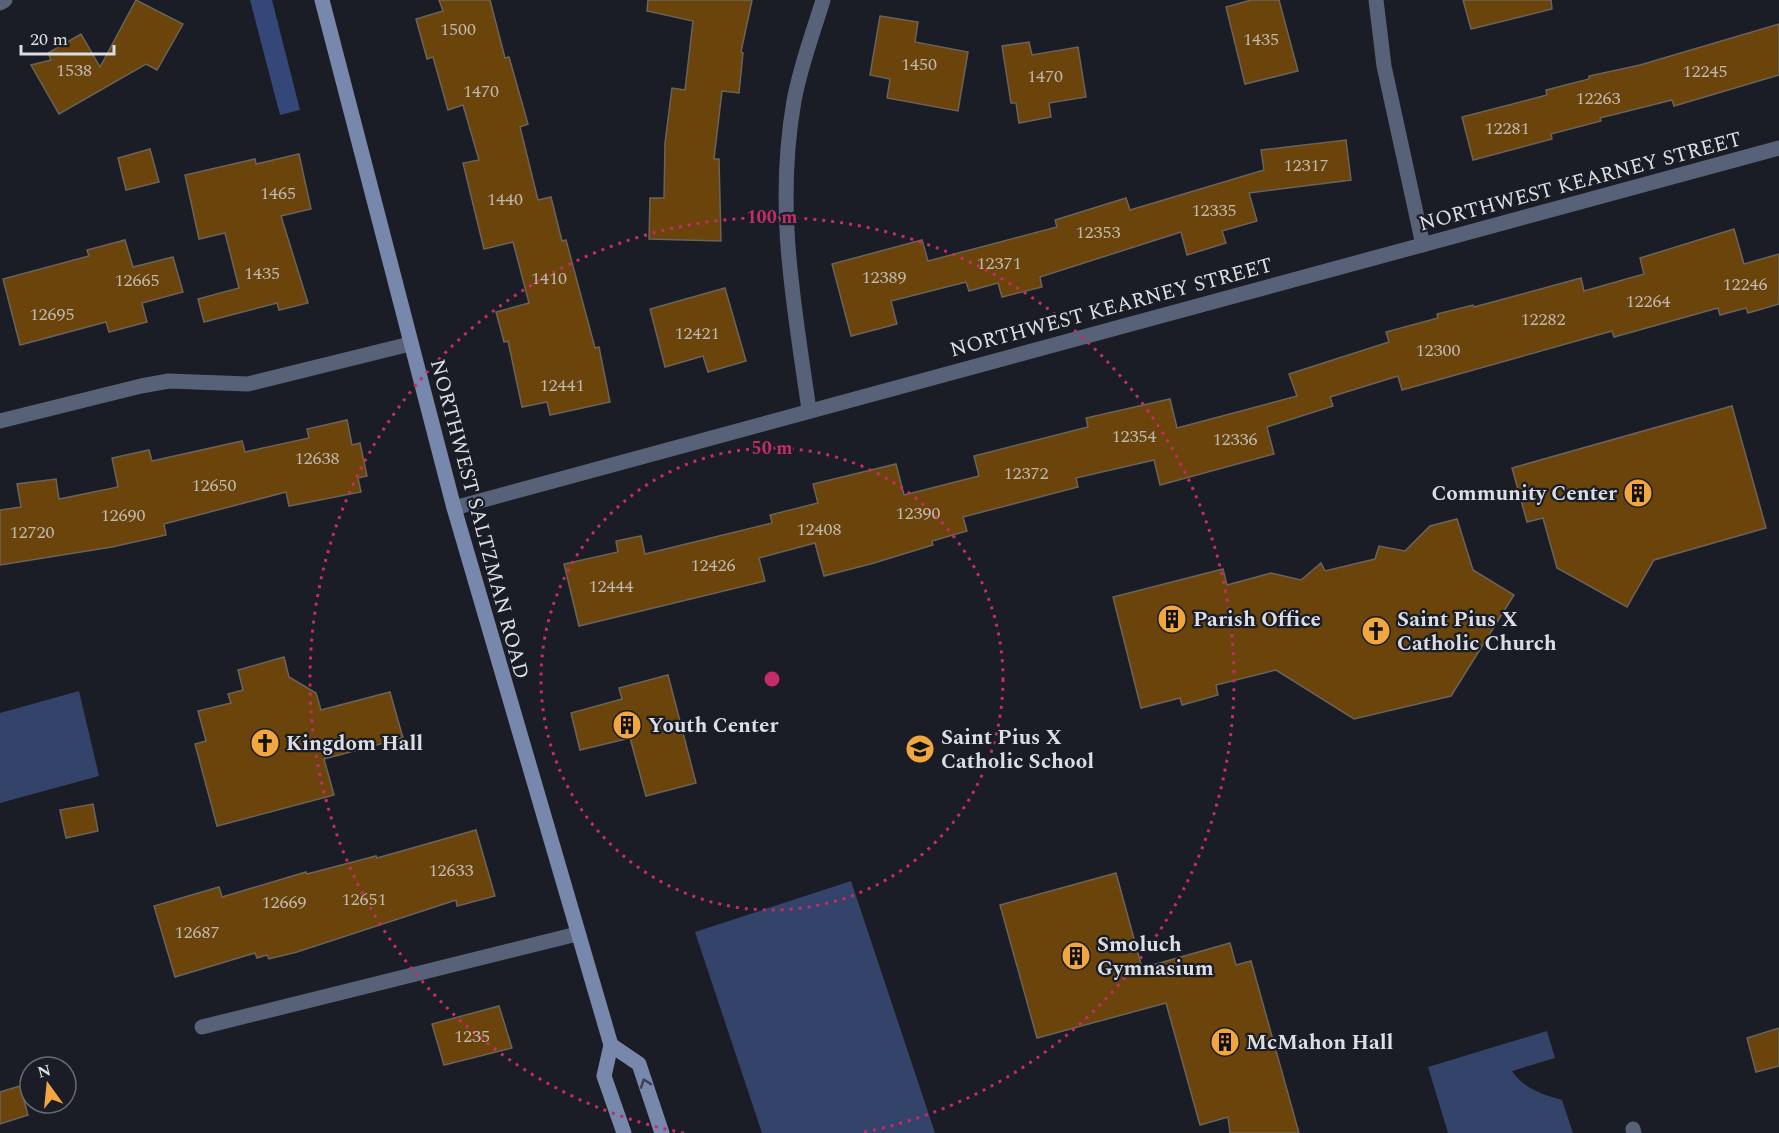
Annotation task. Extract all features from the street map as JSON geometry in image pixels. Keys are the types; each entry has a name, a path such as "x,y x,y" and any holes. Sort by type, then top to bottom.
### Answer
{"main road":[{"name":"NORTHWEST SALTZMAN ROAD","path":"322,0 454,508 611,1045 604,1076 624,1133"},
{"path":"611,1045 639,1064 662,1133"}],"street":[{"path":"0,3 4,0"},
{"path":"808,410 786,246 785,194 794,99 823,0"},
{"path":"1376,0 1384,66 1423,245"},
{"name":"NORTHWEST KEARNEY STREET","path":"454,508 1779,148"},
{"path":"0,421 159,383 249,384 410,344"},
{"path":"202,1028 578,934"}],"shaded area":[{"path":"250,0 272,0 300,110 280,115"},
{"path":"79,691 99,776 0,803 0,713"},
{"path":"851,881 935,1133 762,1133 695,932"},
{"path":"1547,1031 1555,1058 1512,1071 1528,1086 1562,1100 1573,1133 1448,1133 1428,1067"}],"building":[{"path":"136,0 183,24 157,70 146,64 59,114 31,65 51,60 48,53 81,34 100,67"},
{"path":"439,0 490,0 505,58 509,57 528,124 520,127 538,200 551,197 562,241 566,240 595,348 599,347 610,402 550,415 547,402 522,407 508,341 504,342 496,312 529,303 513,242 484,249 463,163 479,160 463,105 448,110 433,57 427,59 416,19 443,11"},
{"path":"648,0 752,0 741,52 743,53 739,93 722,91 714,159 719,159 721,241 649,239 650,198 664,198 665,143 672,88 685,90 693,21 647,11"},
{"path":"1251,0 1279,0 1298,71 1245,84 1226,7"},
{"path":"1463,0 1551,0 1552,9 1471,29"},
{"path":"880,16 918,22 915,42 968,52 958,111 887,98 890,79 870,75"},
{"path":"1779,24 1779,75 1674,106 1672,100 1600,118 1601,121 1551,134 1552,139 1473,160 1462,117 1547,95 1546,90 1589,79 1589,76 1640,65"},
{"path":"1029,42 1032,55 1078,47 1086,97 1049,103 1051,117 1019,123 1016,103 1011,103 1002,46"},
{"path":"1346,140 1351,180 1249,193 1257,221 1222,231 1226,243 1187,255 1181,232 1040,277 1042,287 1002,297 998,283 969,291 966,282 891,301 897,324 851,336 832,264 922,240 928,261 1057,227 1055,220 1126,198 1130,210 1264,170 1261,150"},
{"path":"150,149 159,182 126,190 118,158"},
{"path":"299,154 311,209 281,216 308,303 279,310 277,303 204,322 198,299 239,288 225,233 199,239 185,175 255,159 256,164"},
{"path":"1734,229 1744,264 1779,254 1779,304 1748,313 1746,308 1720,315 1718,308 1614,337 1612,331 1402,390 1398,376 1330,397 1333,406 1267,427 1274,454 1160,485 1154,460 1076,478 1078,487 963,517 967,531 932,541 933,545 874,563 824,576 815,543 759,558 765,581 579,626 564,564 618,552 616,541 641,536 645,554 772,523 770,515 818,503 813,484 896,464 904,495 979,476 974,456 1088,427 1086,418 1170,399 1177,428 1297,396 1289,374 1389,342 1386,332 1438,318 1437,314 1473,305 1474,307 1581,278 1584,291 1644,274 1640,258"},
{"path":"125,240 133,267 173,257 183,292 142,303 147,322 109,332 106,322 20,345 3,279 89,256 87,250"},
{"path":"725,288 746,361 708,372 703,356 665,367 650,309"},
{"name":"Community Center","path":"1732,406 1766,528 1654,560 1627,607 1557,568 1543,518 1527,522 1512,468"},
{"path":"347,420 352,445 360,443 367,476 358,478 361,492 289,506 286,492 164,524 166,535 112,547 0,565 0,510 21,507 17,484 56,479 59,499 118,487 112,458 149,450 152,461 242,441 245,452 309,438 307,429"},
{"name":"Saint Pius X Catholic Church","path":"1457,519 1473,570 1514,595 1451,696 1354,719 1276,670 1216,685 1218,695 1182,705 1180,698 1141,708 1113,597 1223,569 1227,585 1271,573 1301,580 1321,563 1325,571 1375,559 1379,546 1405,551 1430,526"},
{"name":"Kingdom Hall","path":"284,657 289,677 316,693 321,710 390,692 403,738 324,759 334,795 217,826 195,744 206,741 198,711 231,703 228,694 243,690 238,670"},
{"name":"Youth Center","path":"668,675 696,783 646,796 630,738 580,750 571,713 622,699 619,688"},
{"path":"93,804 98,831 66,838 60,810"},
{"path":"476,830 495,896 457,906 456,900 297,952 269,959 267,955 257,958 255,953 175,977 154,906 219,887 222,897 306,872 307,874 376,856 377,858"},
{"path":"1116,873 1142,968 1230,943 1236,965 1251,961 1299,1133 1230,1133 1228,1117 1200,1125 1166,1003 1037,1038 1000,905"},
{"path":"499,1006 512,1048 444,1065 432,1024"},
{"path":"1779,1028 1779,1066 1756,1072 1747,1038"},
{"path":"18,1087 18,1115 28,1115 0,1124 0,1092"}],"place":[{"name":"Community Center","path":"1638,493"},
{"name":"Parish Office","path":"1172,619"},
{"name":"Saint Pius X Catholic Church","path":"1376,631"},
{"name":"Youth Center","path":"627,725"},
{"name":"Kingdom Hall","path":"265,743"},
{"name":"Saint Pius X Catholic School","path":"920,749"},
{"name":"Smoluch Gymnasium","path":"1076,956"},
{"name":"McMahon Hall","path":"1225,1042"}]}
